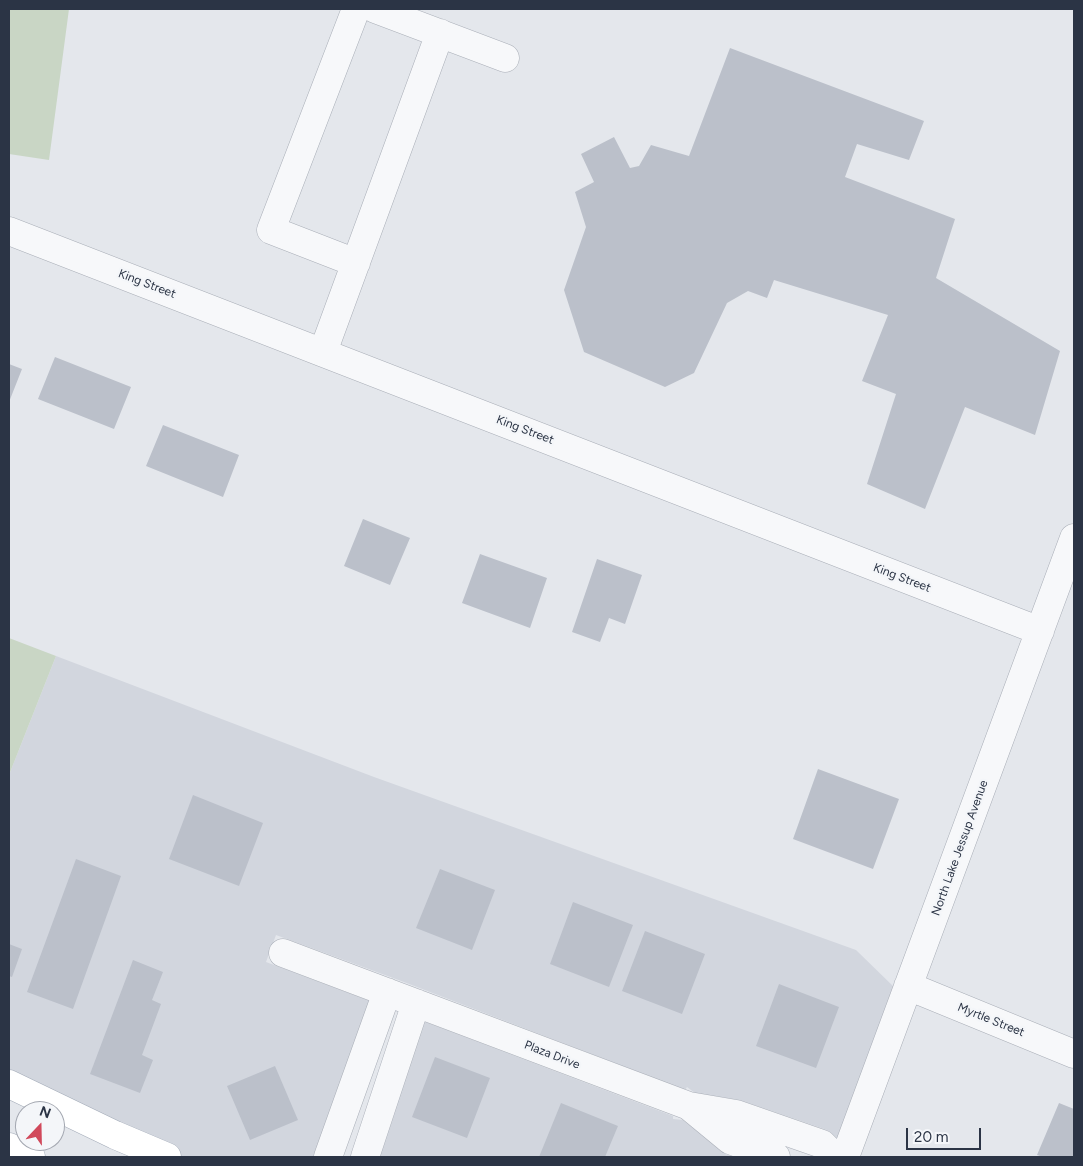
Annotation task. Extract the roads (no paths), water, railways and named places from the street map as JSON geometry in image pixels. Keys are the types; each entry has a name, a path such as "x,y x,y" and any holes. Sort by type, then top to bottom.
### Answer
{"main road":[{"path":"9,1084 115,1135 168,1157"},
{"path":"9,1147 32,1157"}],"street":[{"path":"356,9 271,230 356,263"},
{"path":"375,9 505,58"},
{"path":"323,352 440,33"},
{"name":"King Street","path":"9,231 1040,632"},
{"name":"North Lake Jessup Avenue","path":"845,1157 1074,538"},
{"name":"Plaza Drive","path":"283,953 689,1106 736,1114 822,1144 835,1157"},
{"name":"Myrtle Street","path":"908,986 1074,1054"},
{"path":"328,1157 387,992"},
{"path":"365,1157 416,1003"},
{"name":"Plaza Drive","path":"689,1106 730,1140 776,1157"}]}
